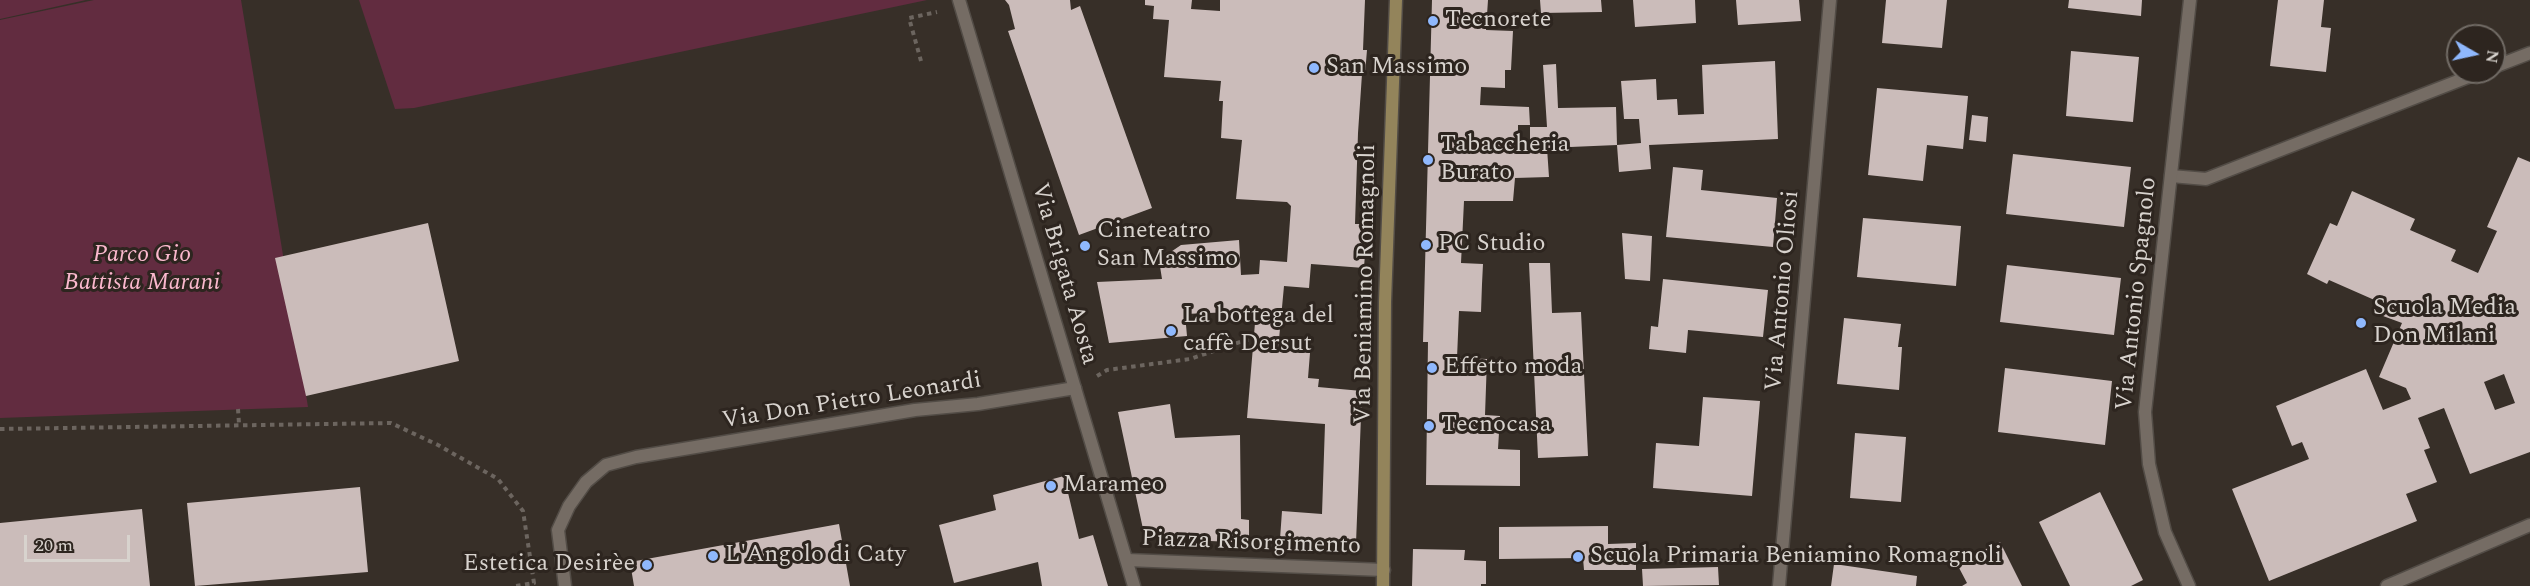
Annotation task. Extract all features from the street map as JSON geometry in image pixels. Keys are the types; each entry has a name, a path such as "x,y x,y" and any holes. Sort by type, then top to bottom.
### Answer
{"main road":[{"name":"Via Beniamino Romagnoli","path":"1384,570 1385,302 1396,0"},
{"name":"Piazza Risorgimento","path":"1383,586 1384,570"}],"street":[{"name":"Via Brigata Aosta","path":"959,0 1127,560"},
{"name":"Via Antonio Oliosi","path":"1779,586 1830,0"},
{"name":"Via Antonio Spagnolo","path":"2190,0 2145,412 2149,464 2165,532 2190,586"},
{"path":"2506,62 2530,53"},
{"path":"2171,176 2206,180 2450,84"},
{"name":"Via Don Pietro Leonardi","path":"566,586 558,530 569,506 586,482 606,465 636,457 915,410 978,404 1075,388"},
{"path":"2387,586 2530,525"},
{"name":"Piazza Risorgimento","path":"1134,586 1127,560 1384,570"}],"path":[{"path":"921,61 909,18 940,11"},
{"path":"1075,388 1107,370 1190,359 1246,340 1253,340"},
{"path":"238,410 239,424"},
{"path":"0,429 391,423 438,445 498,479 523,511 534,583 516,586"}],"green space":[{"path":"0,0 86,0 0,19"},
{"name":"Parco Gio Battista Marani","path":"94,0 241,0 308,407 0,418 0,20"},
{"path":"359,0 927,0 414,108 395,109"}],"building":[{"path":"1005,0 1070,0 1071,10 1080,6 1152,208 1079,235 1008,31 1015,29 1009,5"},
{"path":"1145,0 1192,0 1191,9 1220,11 1220,0 1365,0 1363,50 1367,50 1365,74 1362,74 1355,224 1367,224 1364,268 1311,264 1309,288 1284,286 1278,350 1310,353 1308,378 1319,379 1318,387 1362,391 1356,543 1280,539 1282,511 1322,514 1325,424 1247,418 1256,311 1185,314 1187,336 1109,343 1097,282 1162,279 1159,260 1181,245 1239,240 1241,275 1259,274 1260,260 1287,262 1291,206 1287,202 1236,199 1242,140 1221,138 1223,101 1219,101 1221,81 1164,77 1169,20 1153,19 1154,6 1145,5"},
{"path":"1432,0 1488,0 1486,30 1513,31 1511,70 1505,70 1505,88 1481,87 1480,105 1529,107 1530,125 1518,125 1518,147 1530,147 1530,127 1547,127 1543,65 1556,64 1558,108 1616,107 1617,145 1547,148 1549,177 1515,178 1513,201 1464,201 1461,263 1483,264 1481,312 1459,311 1457,358 1487,359 1485,415 1500,416 1498,449 1520,450 1520,486 1426,485 1428,342 1423,342"},
{"path":"1540,0 1601,0 1602,12 1541,13"},
{"path":"1633,0 1695,0 1696,23 1635,27"},
{"path":"1736,0 1799,0 1801,21 1738,25"},
{"path":"1886,0 1947,0 1942,48 1882,43"},
{"path":"2069,0 2142,0 2141,16 2068,8"},
{"path":"2278,0 2324,0 2321,27 2331,28 2326,72 2270,66"},
{"path":"2071,51 2139,57 2133,122 2066,116"},
{"path":"1775,61 1778,139 1649,145 1651,169 1619,172 1617,145 1641,143 1639,119 1624,119 1621,81 1656,79 1657,100 1677,99 1678,115 1704,114 1702,65"},
{"path":"1877,88 1968,96 1963,149 1927,145 1923,181 1868,175"},
{"path":"1972,115 1988,117 1986,142 1969,140"},
{"path":"2013,154 2131,167 2124,227 2006,214"},
{"path":"2518,157 2530,162 2530,452 2470,474 2444,408 2418,418 2430,448 2424,450 2437,482 2406,494 2417,521 2269,581 2232,489 2309,459 2302,442 2292,446 2276,406 2366,369 2383,410 2411,399 2406,388 2379,377 2402,323 2375,313 2379,302 2329,280 2327,284 2307,274 2330,223 2337,226 2352,191 2415,219 2410,230 2456,250 2451,261 2478,273 2497,231 2487,227","holes":["2504,374 2515,403 2495,410 2484,382"]},
{"path":"1673,167 1703,170 1701,190 1777,198 1773,247 1666,237"},
{"path":"1863,218 1961,226 1956,286 1857,277"},
{"path":"428,223 459,361 306,396 275,258"},
{"path":"1622,233 1652,236 1650,281 1625,279"},
{"path":"1529,263 1550,263 1552,313 1581,312 1588,456 1538,458"},
{"path":"2007,265 2121,278 2114,335 2000,322"},
{"path":"1663,279 1768,290 1763,337 1688,330 1686,353 1649,349 1651,326 1658,327"},
{"path":"1844,318 1901,324 1898,347 1902,347 1899,390 1837,384"},
{"path":"2005,368 2112,381 2105,445 1998,432"},
{"path":"1703,397 1760,401 1752,496 1653,488 1656,443 1699,446"},
{"path":"1170,404 1175,438 1240,435 1241,519 1249,520 1249,543 1153,538 1143,529 1118,412"},
{"path":"1855,433 1906,437 1901,502 1850,498"},
{"path":"1064,476 1079,539 1093,535 1108,586 1042,586 1038,562 954,583 939,525 996,510 993,495"},
{"path":"360,487 368,572 195,586 187,503"},
{"path":"2100,492 2143,580 2131,586 2070,586 2039,522"},
{"path":"142,509 150,586 0,586 0,523"},
{"path":"839,524 850,586 634,586 630,562"},
{"path":"1608,526 1608,544 1636,543 1636,570 1584,570 1583,558 1499,559 1499,527"},
{"path":"2000,542 2022,586 1962,586 1967,583 1957,564"},
{"path":"1413,549 1465,550 1464,560 1486,561 1486,584 1481,584 1481,586 1412,586"},
{"path":"1834,564 1917,576 1916,586 1831,586"},
{"path":"1718,567 1719,585 1643,586 1642,569"}],"place":[{"name":"Tecnorete","path":"1433,21"},
{"name":"San Massimo","path":"1314,68"},
{"name":"Tabaccheria Burato","path":"1428,160"},
{"name":"PC Studio","path":"1426,245"},
{"name":"Cineteatro San Massimo","path":"1085,246"},
{"name":"Scuola Media Don Milani","path":"2361,323"},
{"name":"La bottega del caffè Dersut","path":"1171,331"},
{"name":"Effetto moda","path":"1432,368"},
{"name":"Tecnocasa","path":"1429,426"},
{"name":"Marameo","path":"1051,486"},
{"name":"L'Angolo di Caty","path":"713,556"},
{"name":"Scuola Primaria Beniamino Romagnoli","path":"1578,557"},
{"name":"Estetica Desirèe","path":"647,565"}]}
